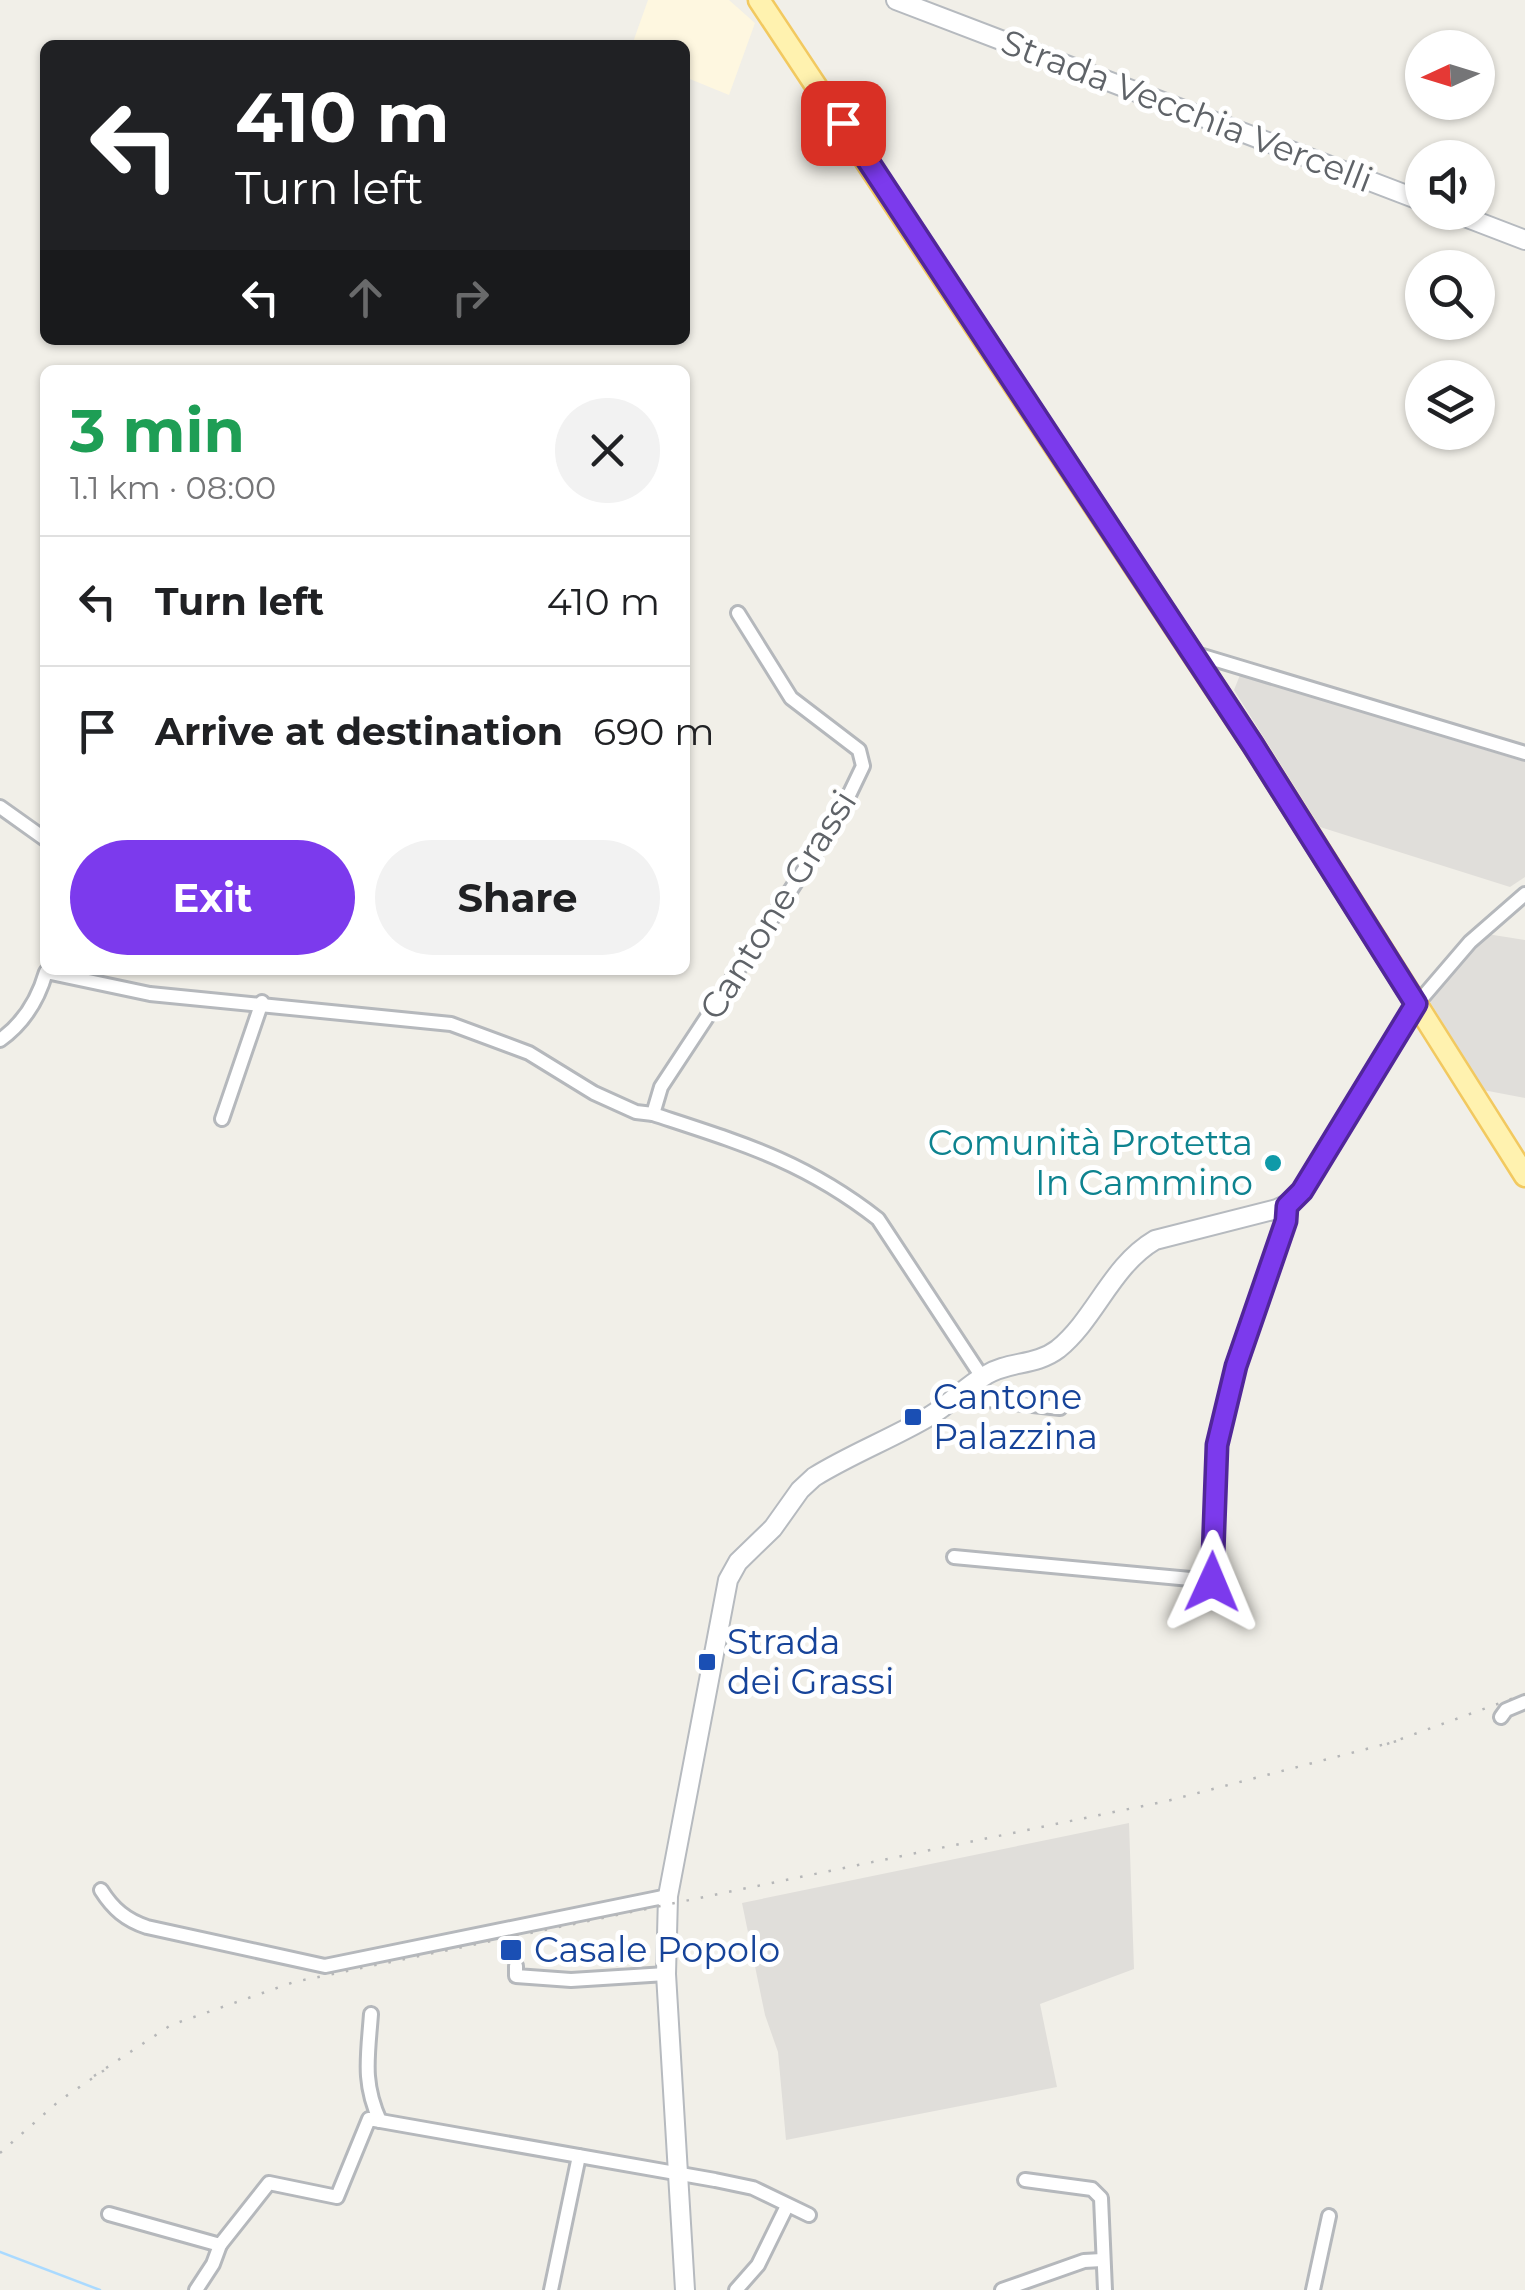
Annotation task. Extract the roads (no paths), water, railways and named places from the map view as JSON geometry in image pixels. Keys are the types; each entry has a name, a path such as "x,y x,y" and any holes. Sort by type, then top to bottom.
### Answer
{"main road":[{"path":"748,0 781,30"},
{"path":"759,0 1193,654 1525,1176"}],"street":[{"name":"Strada Vecchia Vercelli","path":"896,0 1405,195"},
{"path":"1495,228 1525,240"},
{"name":"Cantone Grassi","path":"653,1114 660,1087 838,818 863,766 859,750 791,698 738,613"},
{"path":"1193,654 1525,753"},
{"path":"0,807 40,835"},
{"path":"685,2290 666,1974 667,1900 732,1570 814,1477 929,1416 982,1377 1040,1359 1060,1347 1122,1268 1155,1240 1287,1206 1302,1191 1416,1004 1470,942 1525,894"},
{"path":"0,1040 30,1010 45,975"},
{"path":"68,975 74,980 150,994 262,1002 452,1024 529,1054 594,1093 636,1112 757,1148 798,1166 878,1220 982,1377"},
{"path":"222,1119 262,1002"},
{"path":"954,1557 1212,1582 1217,1445 1236,1366 1286,1221 1287,1206"},
{"path":"966,1391 978,1399 1060,1408"},
{"path":"1501,1717 1506,1710 1525,1702"},
{"path":"101,1890 112,1908 147,1928 325,1966 667,1900"},
{"path":"516,1966 516,1976 571,1980 666,1974"},
{"path":"372,2014 366,2070 368,2095 380,2121"},
{"path":"196,2290 220,2245 269,2182 336,2197 369,2119 752,2188 810,2215"},
{"path":"551,2290 579,2156"},
{"path":"1025,2180 1092,2190 1101,2198 1105,2290"},
{"path":"736,2290 758,2265 787,2206"},
{"path":"109,2214 220,2245"},
{"path":"1313,2290 1329,2216"},
{"path":"1002,2290 1084,2262 1102,2260"}],"waterway":[{"path":"0,2252 100,2290"}],"railway":[{"path":"1387,1744 1525,1694"},
{"path":"94,2076 171,2025 294,1982 1167,1801 1397,1741"},
{"path":"0,2153 59,2101 106,2069"}],"place":[{"name":"Comunità Protetta In Cammino","path":"1273,1163"},
{"name":"Cantone Palazzina","path":"913,1417"},
{"name":"Strada dei Grassi","path":"707,1662"},
{"name":"Casale Popolo","path":"511,1950"}]}
